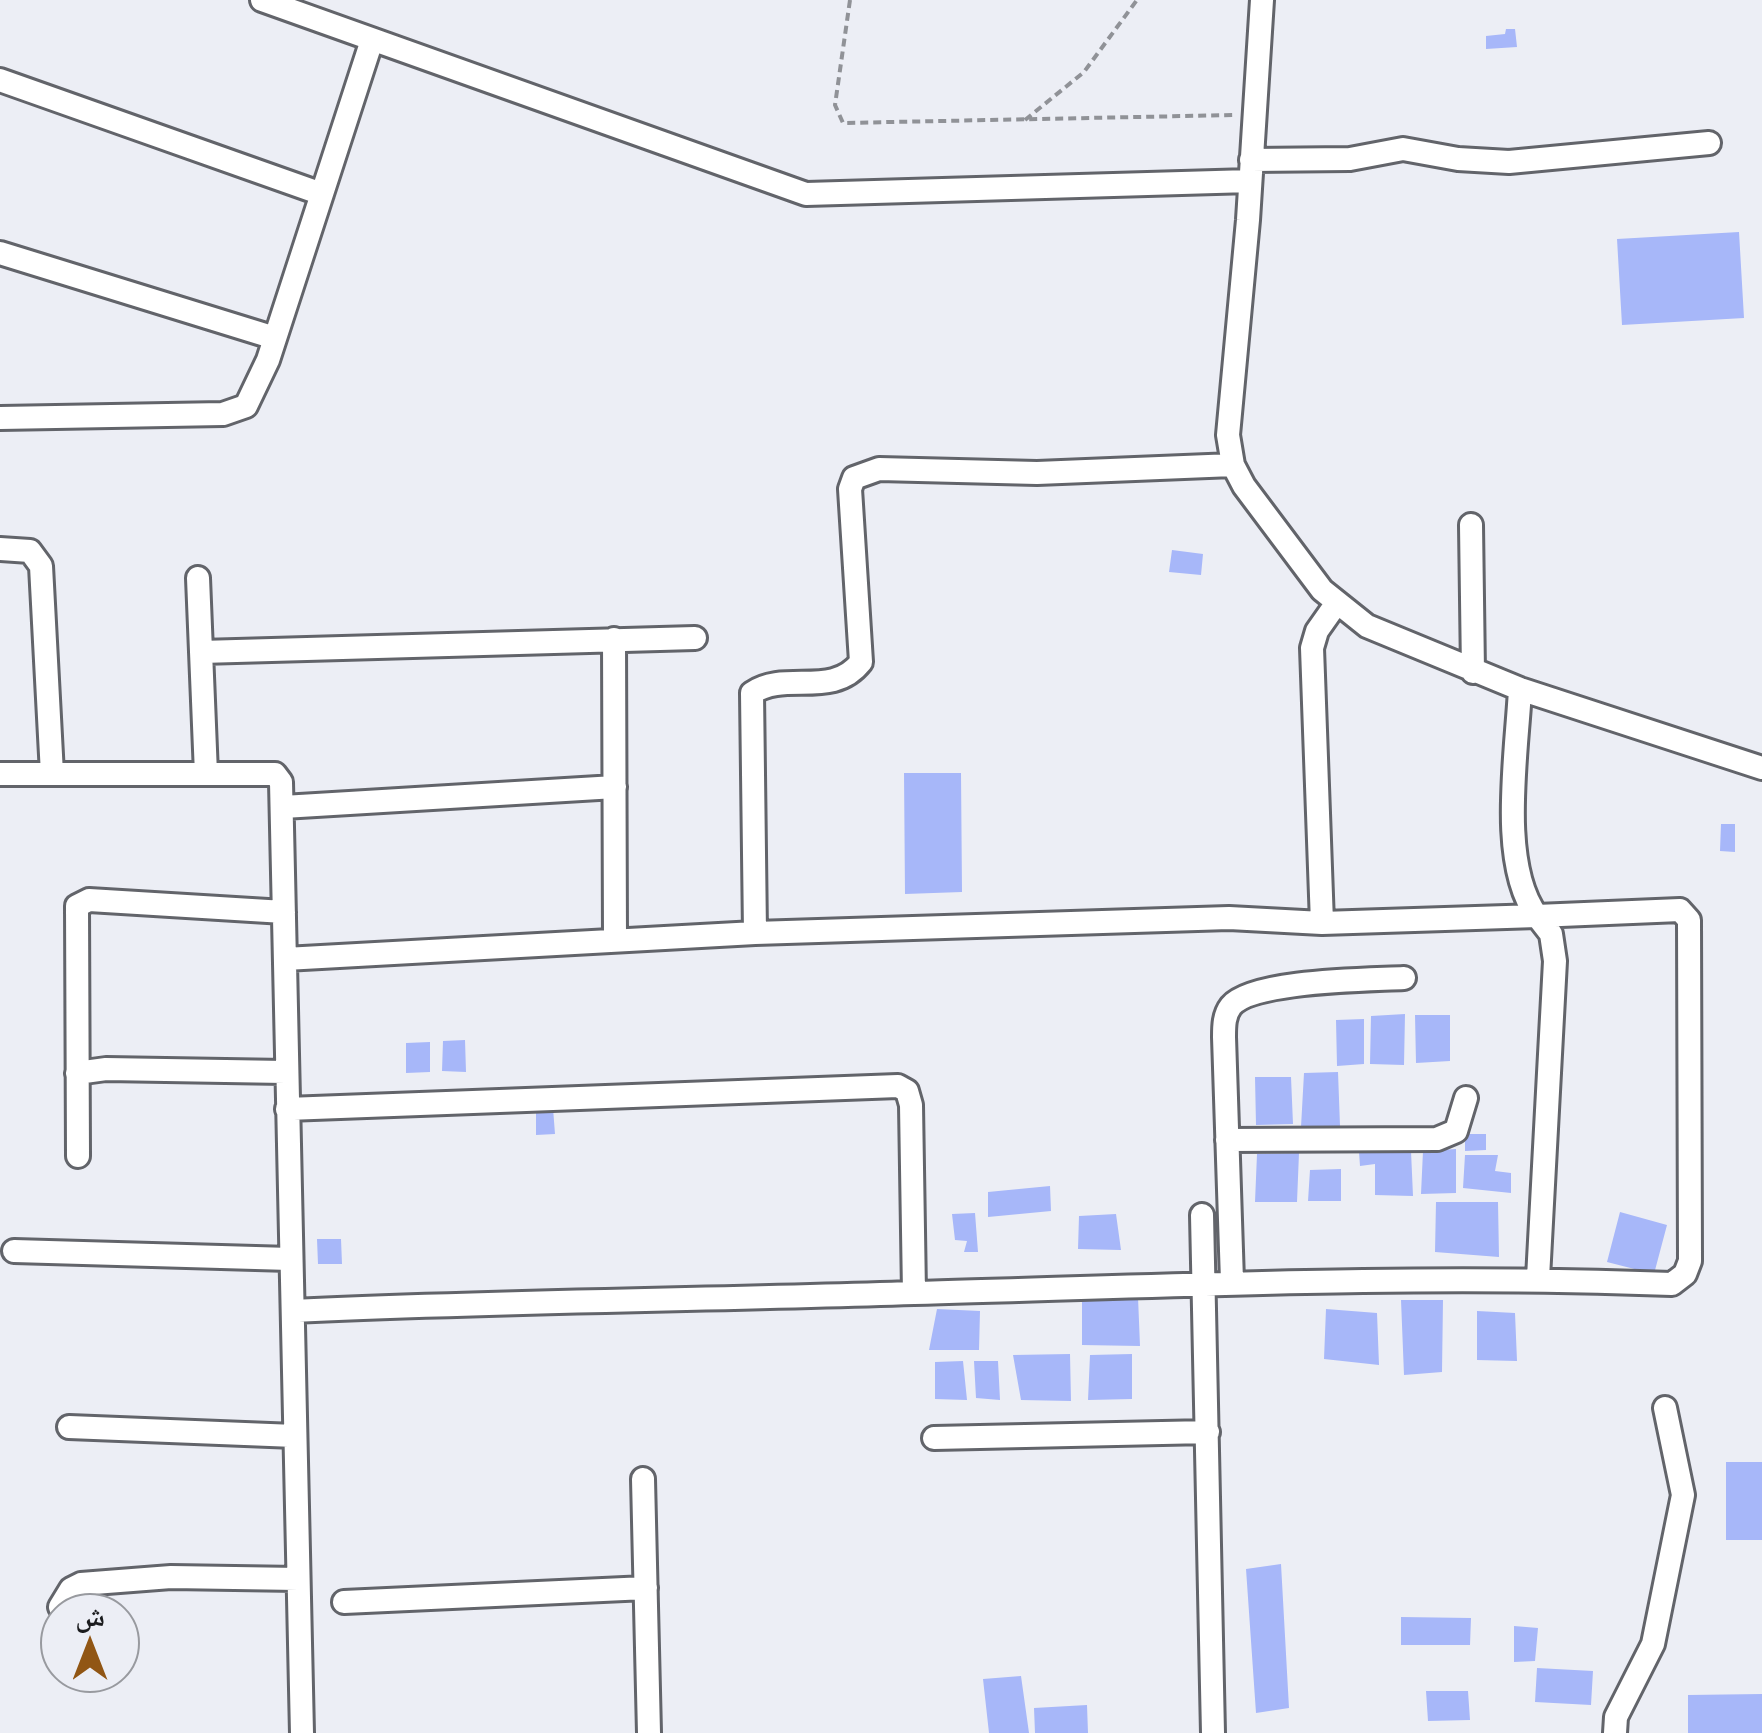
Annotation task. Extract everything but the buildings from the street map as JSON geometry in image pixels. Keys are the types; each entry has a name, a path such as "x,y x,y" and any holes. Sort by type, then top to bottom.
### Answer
{"street":[{"path":"262,0 806,194 1251,170 1403,149 1458,159 1510,162 1709,143"},
{"path":"1262,0 1228,435 1234,465 1310,576 1336,604 1383,634 1520,689 1762,768"},
{"path":"0,418 223,414 246,406 258,389 372,40"},
{"path":"0,80 322,194"},
{"path":"0,253 275,338"},
{"path":"756,933 752,693 767,687 838,682 861,662 850,489 854,478 879,470 1038,474 1234,465"},
{"path":"1471,525 1474,672"},
{"path":"0,549 30,551 41,566 52,774"},
{"path":"198,578 206,774"},
{"path":"1322,923 1312,648 1316,632 1336,604"},
{"path":"201,652 695,638"},
{"path":"614,639 615,938"},
{"path":"1520,689 1516,868 1523,897 1551,934 1555,961 1538,1278"},
{"path":"0,774 274,774 281,782 302,1733"},
{"path":"284,807 615,787"},
{"path":"78,1156 76,911 82,901 284,912"},
{"path":"285,959 615,938 1229,918 1322,923 1680,910 1690,920 1690,1261 1686,1274 1672,1284 1538,1278 1232,1281 914,1294 497,1301 293,1311"},
{"path":"1232,1281 1224,1037 1231,1006 1242,998 1292,987 1404,978"},
{"path":"77,1073 106,1069 286,1072"},
{"path":"287,1109 898,1086 908,1091 910,1105 914,1294"},
{"path":"1227,1140 1438,1138 1456,1131 1466,1098"},
{"path":"1202,1215 1214,1733"},
{"path":"14,1250 290,1259"},
{"path":"1615,1733 1616,1716 1652,1644 1683,1495 1665,1408"},
{"path":"69,1428 294,1436"},
{"path":"934,1438 1208,1432"},
{"path":"642,1479 649,1733"},
{"path":"68,1593 82,1584 171,1578 298,1578"},
{"path":"344,1602 646,1588"}],"path":[{"path":"850,0 835,104 844,123 1254,114"},
{"path":"1025,120 1084,72 1137,0"}]}
